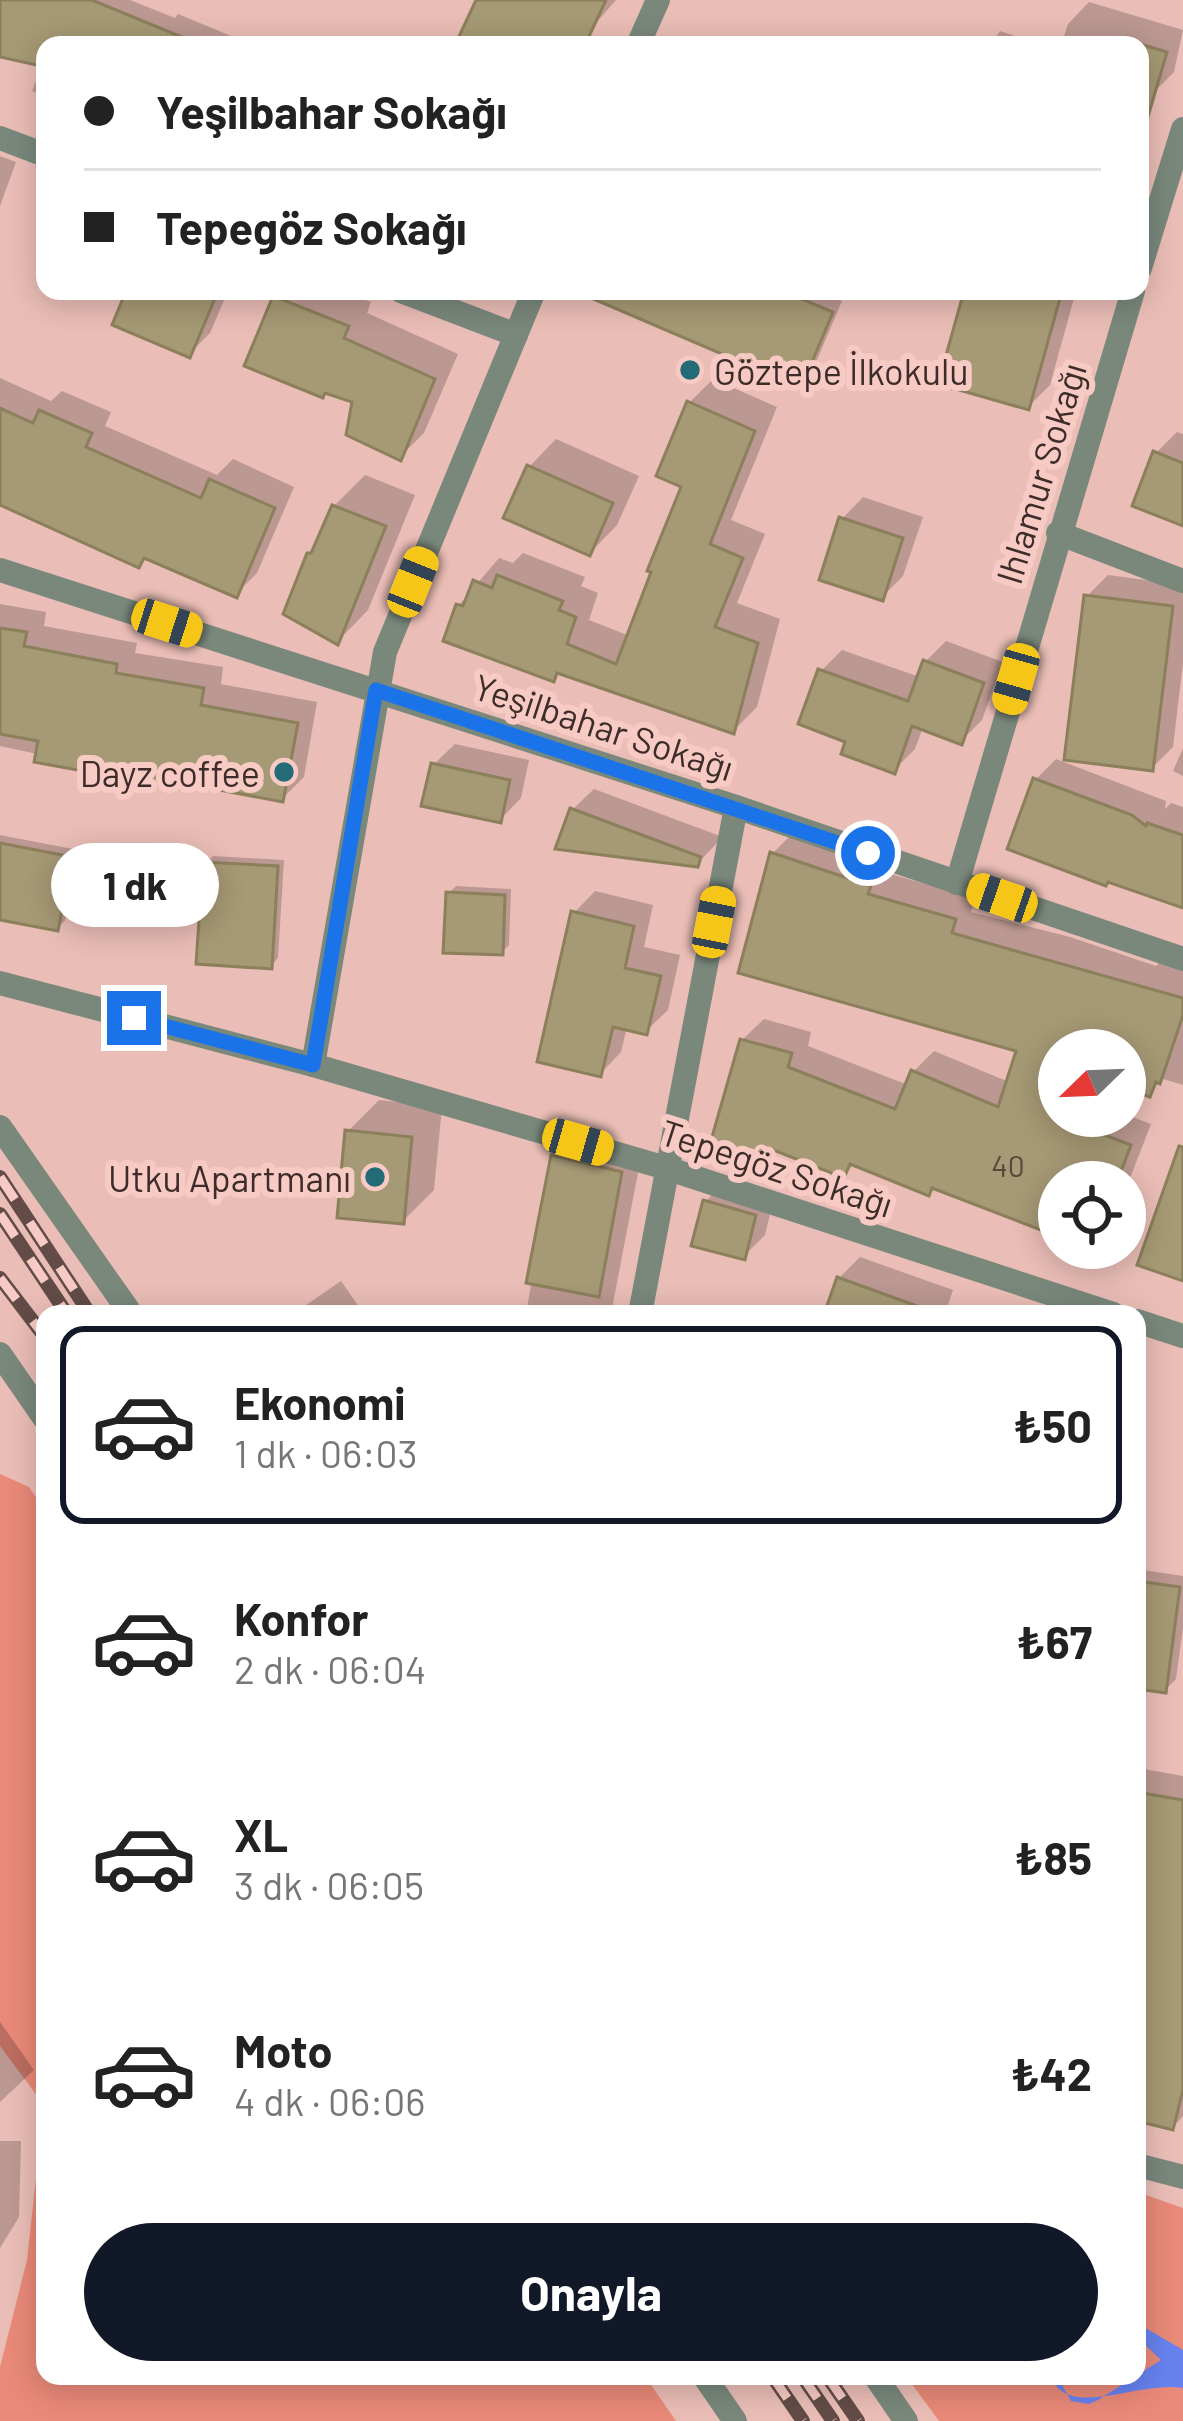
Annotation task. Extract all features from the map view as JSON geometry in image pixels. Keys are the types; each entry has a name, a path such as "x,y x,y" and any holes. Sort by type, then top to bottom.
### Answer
{"street":[{"path":"642,36 658,0"},
{"path":"1149,238 1183,129"},
{"path":"0,138 36,152"},
{"path":"1158,209 1183,218"},
{"path":"425,300 516,335"},
{"path":"313,1065 376,690 396,623 531,300"},
{"name":"Ihlamur Sokağı","path":"957,883 1130,300"},
{"path":"1058,533 1183,581"},
{"name":"Yeşilbahar Sokağı","path":"0,570 736,807 1183,959"},
{"path":"642,1305 736,807"},
{"name":"Tepegöz Sokağı","path":"0,983 313,1065 666,1168 1085,1305"},
{"path":"0,1127 125,1305"},
{"path":"1146,1325 1183,1336"},
{"path":"0,1354 36,1406"},
{"path":"1146,2167 1183,2177"},
{"path":"710,2385 735,2421"},
{"path":"881,2385 906,2421"}],"shaded area":[{"path":"0,1474 29,1487 36,1497 36,2094 0,2046"},
{"path":"36,2178 36,2385 651,2385 676,2421 0,2421 0,2367 27,2260"},
{"path":"1146,2195 1183,2208 1183,2421 939,2421 913,2385 1146,2385"}],"water":[{"path":"1146,2328 1183,2350 1183,2388 1104,2396 1121,2385 1146,2385 1146,2369 1161,2360 1146,2346"},
{"path":"1066,2393 1104,2396 1089,2404 1071,2401"}],"building":[{"path":"0,0 92,0 179,36 36,36 36,65 0,57"},
{"path":"476,0 606,0 589,36 459,36"},
{"path":"1149,47 1167,52 1149,113"},
{"path":"122,300 214,300 190,358 112,325"},
{"path":"271,300 283,300 349,326 344,338 435,379 401,461 346,435 352,402 325,393 323,398 244,366"},
{"path":"596,300 804,300 833,312 801,388"},
{"path":"961,300 1060,300 1029,410 938,384"},
{"path":"687,401 755,431 710,544 743,558 715,627 758,643 734,734 557,673 554,682 443,641 456,604 463,606 473,580 492,588 497,575 563,601 559,610 576,617 567,644 616,664 681,487 656,476"},
{"path":"0,408 33,423 39,410 92,433 86,447 201,498 209,479 275,508 237,598 144,558 139,568 0,505"},
{"path":"1153,451 1183,463 1183,526 1132,506"},
{"path":"527,465 613,503 590,556 503,518"},
{"path":"332,505 386,526 338,645 283,614"},
{"path":"839,517 903,538 883,601 819,580"},
{"path":"1084,595 1173,606 1153,771 1064,760"},
{"path":"0,628 27,632 24,646 117,664 116,673 204,688 201,705 298,723 283,802 34,762 38,741 0,734"},
{"path":"923,660 984,683 962,745 912,726 895,774 841,754 845,742 798,724 818,669 908,701"},
{"path":"431,763 510,780 501,823 421,806"},
{"path":"1033,778 1132,815 1146,826 1183,835 1183,908 1108,882 1106,886 1007,849"},
{"path":"570,808 701,857 698,867 555,849"},
{"path":"0,843 72,857 58,931 0,920"},
{"path":"770,852 871,886 868,894 956,919 952,933 1183,998 1183,1015 1160,1084 1156,1082 1150,1097 1146,1096 1146,1029 1038,1029 1038,1137 1110,1137 1131,1145 1125,1161 1038,1161 1038,1229 932,1188 929,1196 850,1164 844,1178 766,1147 763,1158 710,1144 740,1039 792,1053 788,1067 895,1109 911,1070 998,1107 1016,1051 738,973"},
{"path":"203,862 278,866 272,969 196,964"},
{"path":"446,892 505,895 503,955 443,953"},
{"path":"571,911 634,926 625,968 661,976 647,1035 613,1027 601,1077 537,1062"},
{"name":"Utku Apartmanı","path":"345,1130 412,1137 404,1224 337,1218"},
{"path":"1179,1146 1183,1147 1183,1281 1146,1268 1146,1240"},
{"path":"551,1155 622,1172 599,1297 526,1283"},
{"path":"703,1200 756,1215 745,1260 691,1246"},
{"path":"837,1277 914,1305 827,1305"},
{"path":"1146,1582 1180,1587 1166,1693 1146,1690"},
{"path":"1146,1794 1183,1800 1183,2090 1173,2130 1146,2123"}],"railway":[{"path":"0,1177 84,1305"},
{"path":"0,1214 61,1305"},
{"path":"0,1278 36,1325"},
{"path":"778,2385 803,2421"},
{"path":"808,2385 833,2421"},
{"path":"833,2385 858,2421"}],"place":[{"name":"Göztepe İlkokulu","path":"690,370"},
{"name":"Dayz coffee","path":"284,772"},
{"name":"Utku Apartmanı","path":"375,1177"}],"route":[{"path":"134,1018 313,1065 376,690 868,853"}]}
